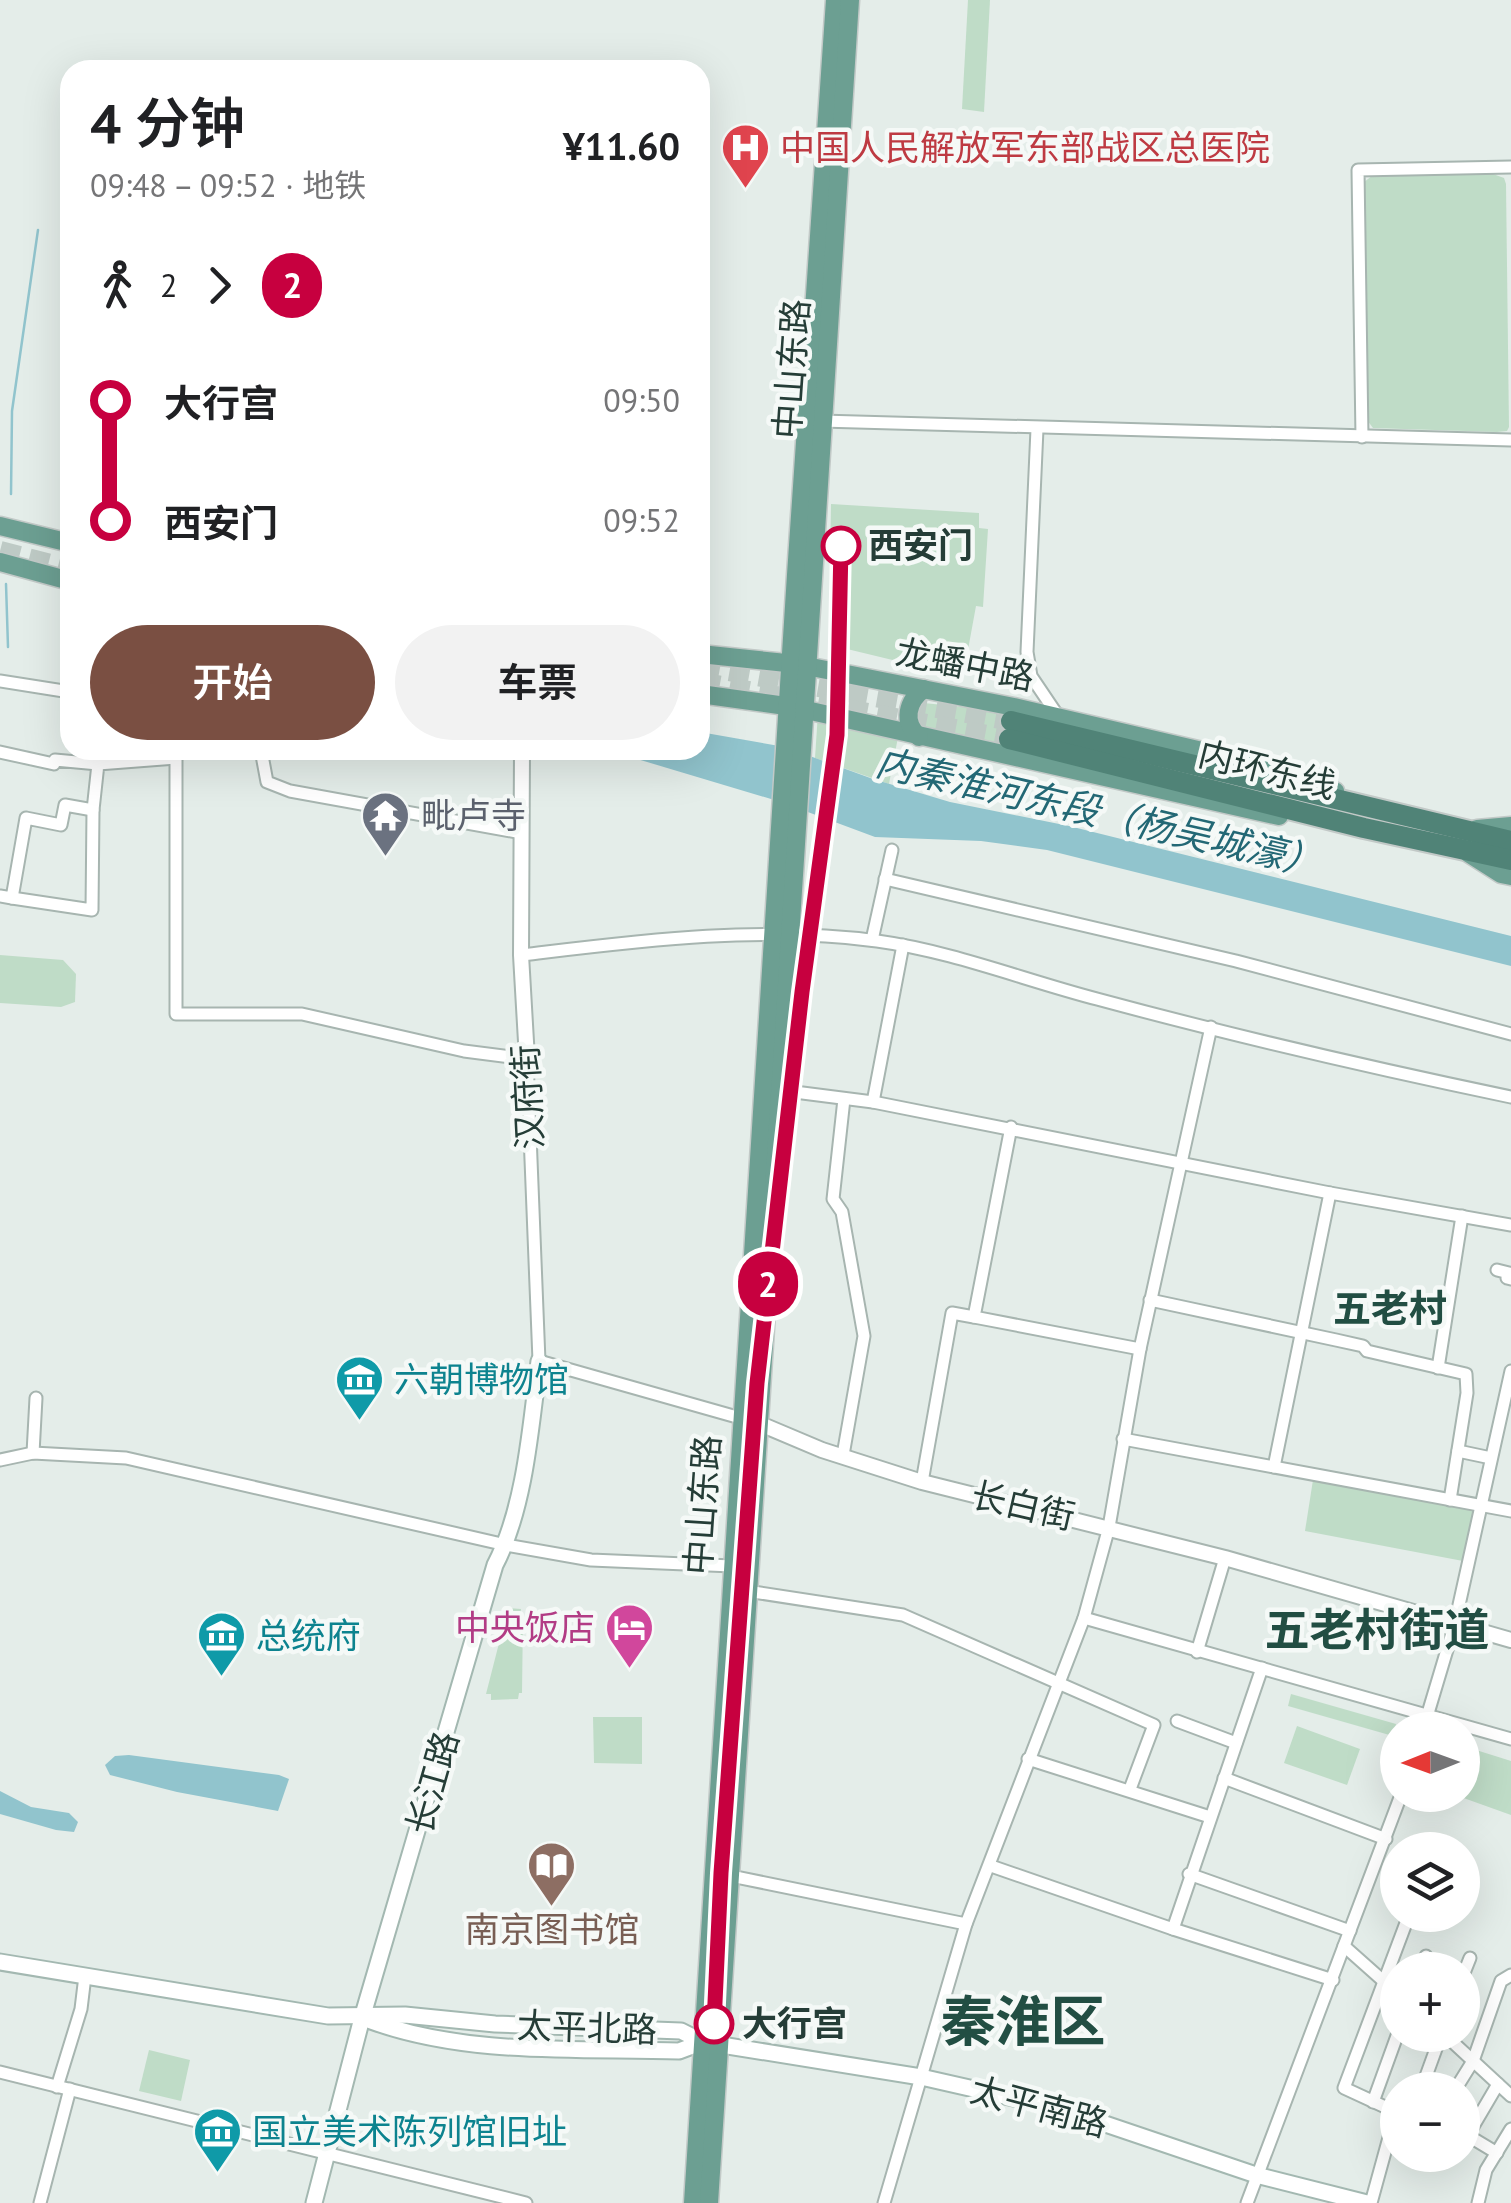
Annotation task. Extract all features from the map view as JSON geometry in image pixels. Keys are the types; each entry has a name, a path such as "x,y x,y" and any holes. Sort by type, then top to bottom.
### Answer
{"highway":[{"name":"内环东线","path":"1508,870 1461,838 1388,811 1010,730 1364,828 1461,838 1511,841"}],"main road":[{"name":"中山东路","path":"721,1874 747,1591 749,1420 835,0"},
{"name":"中山东路","path":"797,665 821,421 850,0"},
{"path":"0,526 60,541"},
{"path":"0,562 60,578"},
{"name":"龙蟠中路","path":"710,655 797,665 1058,717 1215,754 1308,781 1388,811"},
{"path":"918,737 911,730 908,715 913,698 924,689"},
{"path":"710,695 794,708 1297,820 1364,828"},
{"path":"1461,838 1511,826"},
{"name":"中山东路","path":"709,2203 711,2044 732,1566 779,1090 781,934"},
{"name":"长江路","path":"314,2203 362,2018 495,1565 506,1545 532,1419 539,1361"},
{"name":"太平北路","path":"0,1962 328,2016 405,2015 496,2024 681,2031 711,2044"},
{"name":"中山东路","path":"693,2203 711,2044"},
{"name":"太平南路","path":"711,2044 921,2077 1058,2108 1256,2175 1369,2203"}],"street":[{"path":"1362,436 1358,170 1511,167"},
{"path":"821,421 1511,440"},
{"path":"1037,429 1028,652 1031,676 1058,717"},
{"path":"0,681 60,690"},
{"path":"0,752 54,764 55,760 98,764 129,760"},
{"path":"176,760 176,1014 302,1014 446,1048 527,1058"},
{"path":"263,760 268,782 290,791 522,833"},
{"name":"汉府街","path":"522,760 521,955 539,1361"},
{"path":"93,810 65,805 61,825 26,818 6,897 92,910 93,810 98,764"},
{"path":"872,940 892,850"},
{"path":"885,879 1236,961 1511,1034"},
{"path":"521,955 673,938 781,934 872,940 1384,1071 1511,1097"},
{"path":"873,1102 903,945"},
{"path":"884,2203 966,1924 1084,1618 1109,1527 1140,1349 1210,1028"},
{"path":"779,1090 1011,1127 1179,1164 1511,1225"},
{"path":"843,1455 864,1336 842,1212 833,1198 844,1099"},
{"path":"974,1316 1011,1127"},
{"path":"1274,1467 1330,1193"},
{"path":"1438,1368 1462,1216"},
{"path":"1497,1270 1509,1273 1507,1278 1511,1279"},
{"path":"1150,1300 1466,1374 1467,1393 1450,1500"},
{"path":"922,1482 952,1313 1140,1349"},
{"name":"长白街","path":"539,1361 749,1420 822,1450 922,1482 1225,1558 1511,1640"},
{"path":"1429,1712 1455,1623 1511,1371"},
{"path":"33,1452 36,1398"},
{"path":"1123,1440 1511,1511"},
{"path":"1458,1451 1492,1458"},
{"path":"0,1460 33,1452 126,1458 506,1545 592,1560 732,1566"},
{"path":"1197,1652 1225,1558"},
{"path":"747,1591 903,1616 1154,1726 1130,1789"},
{"path":"1084,1618 1414,1712"},
{"path":"1172,1929 1262,1668"},
{"path":"1177,1721 1236,1743"},
{"path":"1480,1730 1511,1739"},
{"path":"1028,1759 1210,1817"},
{"path":"1224,1778 1380,1837"},
{"path":"1247,2203 1380,1854"},
{"path":"991,1866 1333,1980"},
{"path":"721,1874 966,1924"},
{"path":"1190,1874 1350,1931"},
{"path":"1344,1946 1380,1979"},
{"path":"1466,2072 1501,1982 1511,1974"},
{"path":"40,2203 85,1976"},
{"path":"1380,1990 1344,2088 1380,2105"},
{"path":"1373,2102 1391,2052"},
{"path":"1463,2052 1511,2096"},
{"path":"0,2072 526,2203"},
{"path":"1480,2111 1498,2084"},
{"path":"1478,2203 1486,2170 1511,2129"},
{"path":"1480,2142 1497,2153"},
{"path":"1369,2203 1380,2167"}],"green space":[{"path":"968,0 990,0 984,112 962,109"},
{"path":"1493,174 1504,178 1506,184 1509,427 1497,432 1373,428 1367,420 1363,183 1373,175"},
{"path":"831,504 979,513 979,528 988,529 983,607 976,606 963,677 847,649 834,640 829,628"},
{"path":"924,703 1001,711 993,749 918,724 916,715"},
{"path":"818,713 899,732 889,784 815,758"},
{"path":"0,955 63,960 76,974 75,1002 61,1007 0,1003"},
{"path":"1313,1480 1475,1510 1463,1561 1305,1531"},
{"path":"508,1608 521,1609 523,1616 522,1693 518,1699 491,1700 491,1694 486,1694"},
{"path":"1291,1694 1380,1719 1380,1732 1288,1706"},
{"path":"593,1717 642,1717 642,1764 594,1763"},
{"path":"1297,1726 1360,1749 1347,1785 1284,1763"},
{"path":"1480,1751 1511,1761 1511,1815 1480,1804"},
{"path":"149,2050 190,2060 181,2101 139,2091"}],"water":[{"path":"710,734 785,747 950,802 1069,826 1511,936 1511,966 1047,850 981,841 875,837 781,802 640,760 710,760"},
{"path":"115,1756 289,1779 278,1811 110,1775 105,1765"},
{"path":"0,1791 31,1807 69,1813 78,1822 74,1832 0,1814"}],"waterway":[{"path":"11,494 12,411 38,230"},
{"path":"6,584 8,647"}],"tunnel":[{"path":"0,551 60,566"},
{"path":"710,668 1011,721"},
{"path":"710,684 1009,739"}],"metro line":[{"name":"2","path":"714,2024 721,1873 757,1383 802,992 837,735 841,546"}],"place":[{"name":"中国人民解放军东部战区总医院","path":"745,190"},
{"name":"西安门","path":"841,546"},
{"name":"毗卢寺","path":"386,858"},
{"name":"六朝博物馆","path":"359,1422"},
{"name":"中央饭店","path":"630,1670"},
{"name":"总统府","path":"221,1678"},
{"name":"南京图书馆","path":"552,1908"},
{"name":"大行宫","path":"714,2024"},
{"name":"国立美术陈列馆旧址","path":"217,2174"}],"district":[{"name":"五老村","path":"1390,1309"},
{"name":"五老村街道","path":"1377,1630"},
{"name":"秦淮区","path":"1023,2022"}],"water label":[{"name":"内秦淮河东段（杨吴城濠）","path":"1099,813"}]}
